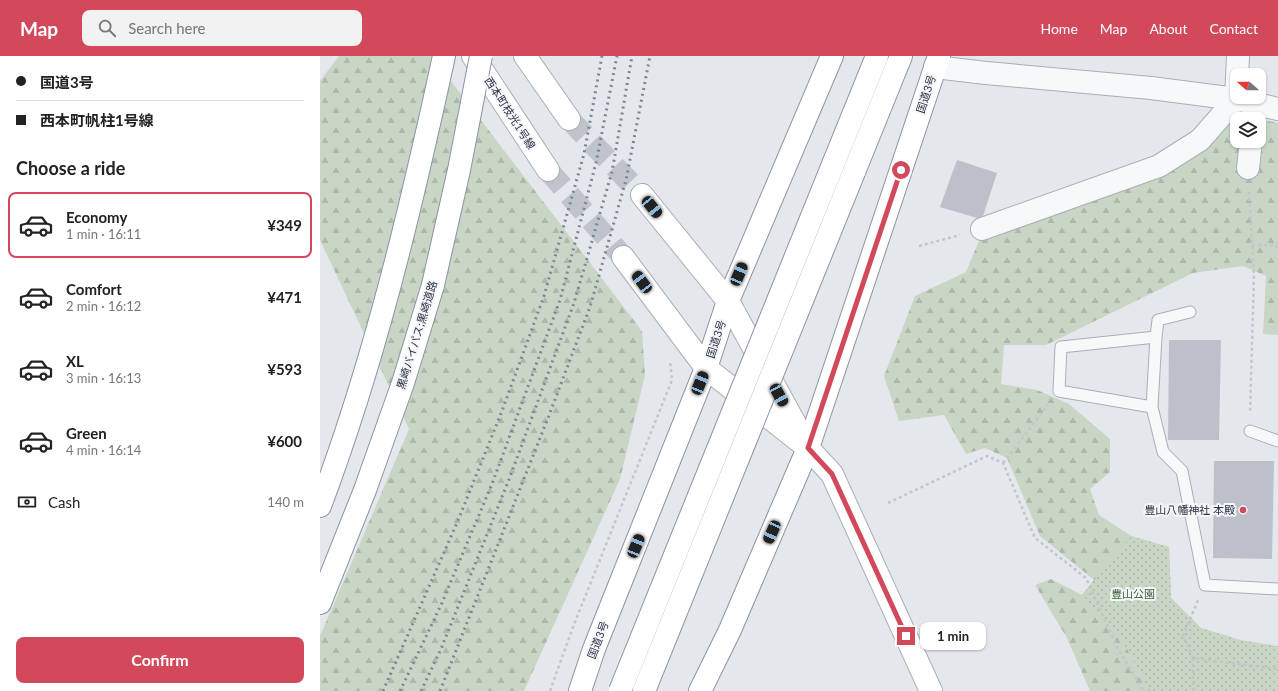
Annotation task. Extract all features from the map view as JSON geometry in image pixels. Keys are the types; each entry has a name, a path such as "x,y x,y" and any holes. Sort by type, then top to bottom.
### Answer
{"main road":[{"path":"320,506 340,452 370,358 422,157 444,56"},
{"name":"西本町枝光1号線","path":"473,56 548,170"},
{"name":"黒崎バイパス;黒崎道路","path":"320,603 365,490 401,390 433,285 459,170 481,56"},
{"path":"525,56 569,119"},
{"name":"国道3号","path":"580,691 594,649 706,368 728,301 832,56"},
{"path":"620,691 876,56"},
{"path":"644,691 901,56"},
{"name":"国道3号","path":"700,691 730,630 808,448 937,62"},
{"path":"642,195 728,301 808,448"},
{"path":"623,256 706,368 808,448 832,474 931,691"}],"street":[{"path":"1238,56 1248,107"},
{"path":"937,62 986,74 1151,88 1248,107 1278,109"},
{"path":"982,229 1159,166 1248,107"},
{"path":"1248,168 1250,148"}],"lane":[{"path":"1190,312 1158,320 1152,407 1163,452 1182,471 1204,585 1278,590"},
{"path":"1152,407 1059,391 1061,347 1156,337"},
{"path":"1250,431 1278,441"}],"path":[{"path":"1248,168 1254,276 1250,431"},
{"path":"919,246 982,229"},
{"path":"1252,244 1275,245 1278,248"},
{"path":"550,691 573,627 672,380 669,354 680,333"},
{"path":"1003,463 1059,391"},
{"path":"888,503 987,456 1003,463 1035,538 1086,578 1117,647 1144,691"},
{"path":"1193,691 1193,658 1183,636 1204,585"},
{"path":"1193,658 1278,669"}],"green space":[{"path":"339,56 432,56 642,331 645,375 620,479 524,691 320,691 320,636 409,429 320,240 320,81"},
{"path":"1230,116 1230,148 1266,148 1266,120 1278,123 1278,335 1263,334 1266,276 1243,266 1193,273 1046,345 1004,345 1001,384 1037,390 1069,404 1110,439 1110,472 1090,489 1099,515 1131,536 1169,547 1171,598 1201,628 1162,691 1090,691 1067,638 1035,585 1051,579 1082,595 1094,580 1040,536 1007,458 985,448 966,454 944,415 899,421 884,376 915,296 966,272 981,236 1163,174"},
{"name":"豊山公園","path":"1131,536 1169,547 1171,598 1201,628 1241,640 1278,646 1278,691 1150,691 1122,640 1082,595"}],"building":[{"path":"957,160 997,173 983,216 977,218 940,207"},
{"path":"1169,340 1221,340 1219,440 1168,440"},
{"name":"豊山八幡神社 本殿","path":"1214,461 1274,461 1272,559 1213,558"}],"tunnel":[{"path":"569,119 642,195"},
{"path":"548,170 623,257"}],"railway":[{"path":"383,691 457,523 502,411 544,296 584,154 602,56"},
{"path":"400,691 441,605 492,484 560,300 596,163 617,56"},
{"path":"421,691 441,649 510,477 574,303 612,172 632,56"},
{"path":"440,691 548,418 590,307 626,180 650,56"}],"place":[{"name":"豊山八幡神社 本殿","path":"1243,510"}],"route":[{"path":"901,170 808,448 832,474 906,636"}]}
